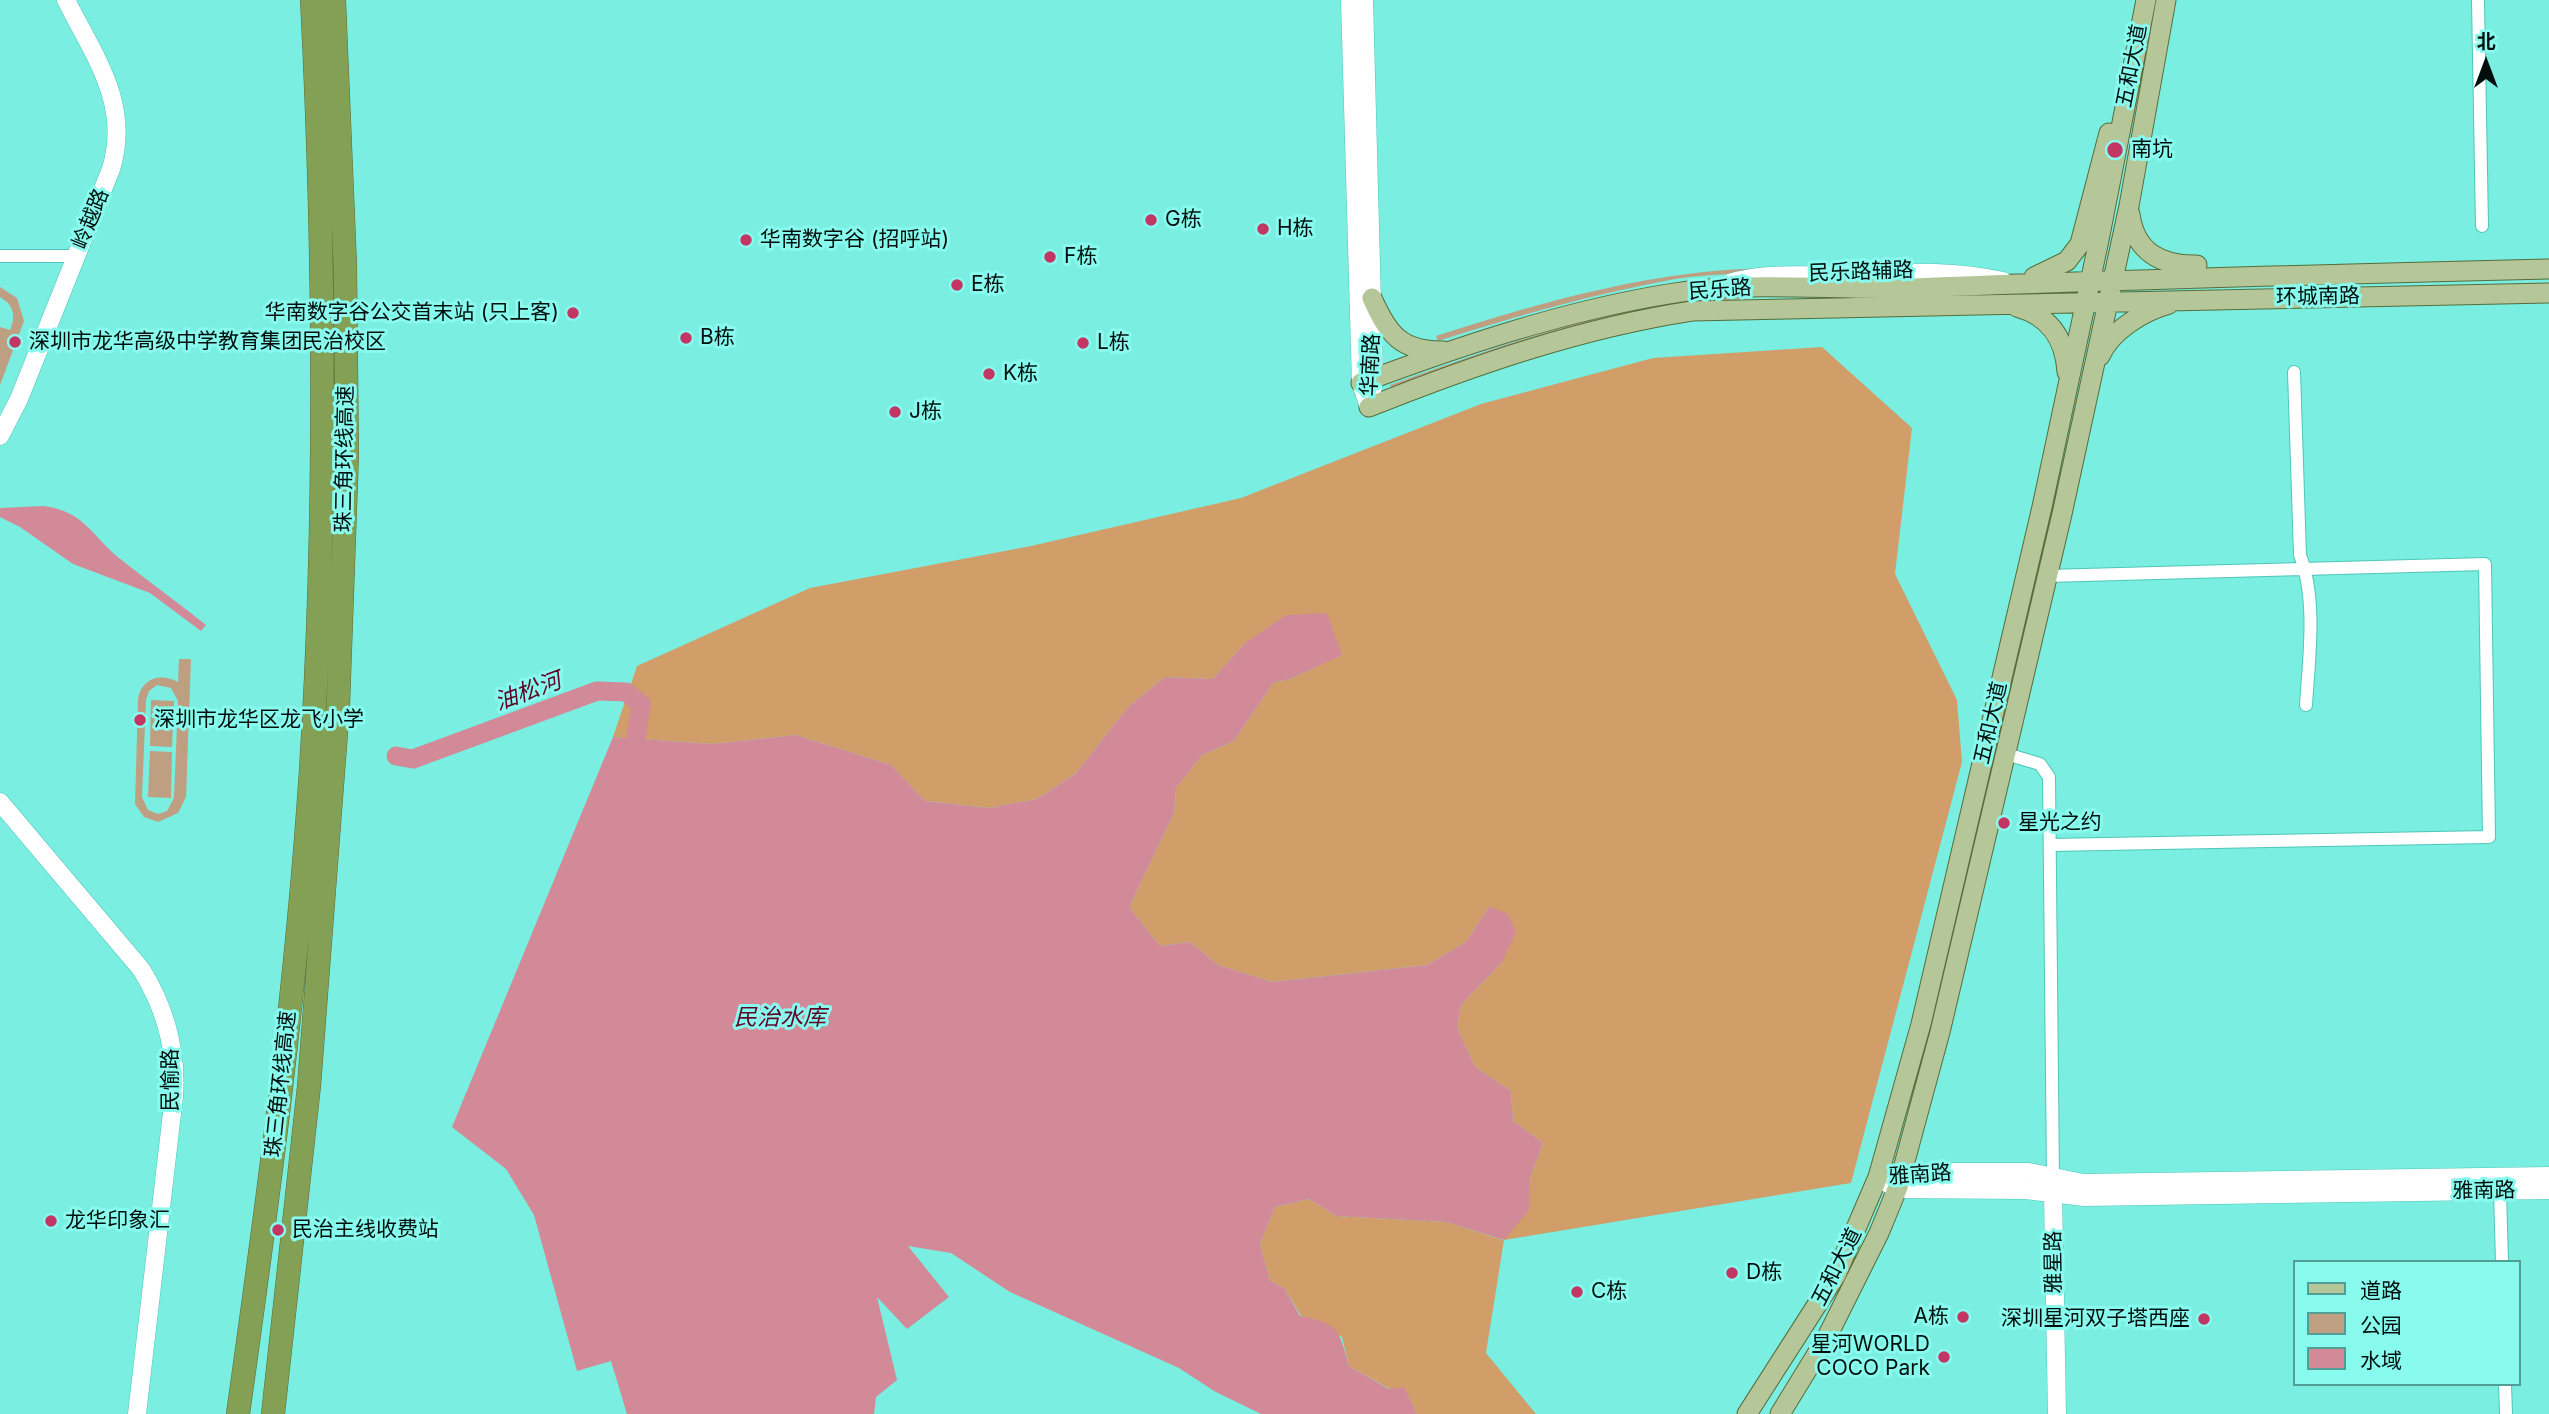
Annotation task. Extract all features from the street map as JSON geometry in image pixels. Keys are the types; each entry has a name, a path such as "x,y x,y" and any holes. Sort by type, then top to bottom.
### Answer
{"highway":[{"name":"珠三角环线高速","path":"238,1414 281,1092 312,754 323,455 323,317 312,0"},
{"name":"珠三角环线高速","path":"273,1414 309,1086 338,707 346,426 345,264 334,0"}],"main road":[{"name":"五和大道","path":"1747,1414 1836,1275 1878,1177 1921,1024 2066,393 2146,0"},
{"name":"五和大道","path":"1780,1414 1854,1287 1899,1181 1940,1032 2047,576 2129,206 2166,0"},
{"path":"2013,283 2058,267 2067,261 2080,244 2098,167 2132,63"},
{"path":"2129,206 2137,241 2160,261 2177,265 2216,265 2269,275 2269,298"},
{"name":"环城南路","path":"2091,279 2549,270"},
{"name":"民乐路","path":"1368,381 1455,351 1623,303 1710,289 1911,288 2091,279"},
{"name":"环城南路","path":"2086,302 2549,293"},
{"path":"1372,298 1385,327 1402,342 1426,351 1455,351"},
{"path":"2093,370 2102,351 2126,326 2142,315 2187,300"},
{"name":"民乐路","path":"1369,407 1483,364 1644,318 1739,308 2086,302"},
{"path":"2003,304 2035,313 2053,327 2064,348 2066,393"}],"street":[{"name":"岭越路","path":"0,436 19,399 116,153 118,117 108,83 66,0"},
{"name":"华南路","path":"1350,0 1369,407"},
{"name":"华南路","path":"1364,0 1372,298 1368,381"},
{"path":"2478,0 2482,226"},
{"path":"0,256 76,256"},
{"path":"2294,372 2300,555 2305,569 2310,642 2306,705"},
{"path":"2047,576 2485,564 2489,836 2050,845"},
{"path":"2006,754 2040,764 2046,769 2050,782 2053,1185"},
{"name":"民愉路","path":"0,802 141,969 158,998 169,1030 174,1063 174,1096 137,1414"},
{"name":"雅南路","path":"1878,1177 1899,1181 2026,1190 2083,1183 2549,1176"},
{"name":"雅南路","path":"2053,1185 2084,1197 2549,1190"},
{"name":"雅星路","path":"2053,1185 2057,1414"},
{"path":"2500,1191 2502,1260"},
{"path":"2505,1386 2506,1414"}],"green space":[{"path":"1776,268 1687,277 1645,285 1555,306 1438,341 1436,336 1561,299 1646,280 1733,269"},
{"path":"0,287 17,298 24,321 0,385 0,327 10,330 13,316 11,307 0,297"},
{"path":"1746,297 1704,301 1466,362 1391,388 1390,385 1521,340 1610,315 1700,300"},
{"path":"179,659 191,659 186,797 178,813 158,822 144,817 135,804 138,699 144,686 153,679 165,678 178,682","holes":["157,685 171,688 178,701 174,798 167,811 158,814 148,810 142,797 146,700 149,691"]},
{"path":"151,700 174,701 172,747 150,746"},
{"path":"150,751 172,752 171,798 148,797"}],"shaded area":[{"path":"1822,347 1912,428 1895,574 1957,700 1962,762 1851,1183 1504,1240 1486,1353 1536,1414 1417,1414 1404,1388 1390,1389 1349,1366 1342,1337 1301,1316 1284,1288 1270,1281 1260,1244 1275,1207 1309,1199 1336,1216 1447,1222 1503,1240 1528,1210 1530,1178 1543,1143 1513,1121 1511,1091 1475,1067 1457,1027 1461,1005 1502,962 1489,907 1466,942 1427,965 1272,982 1218,965 1190,942 1160,946 1129,907 1174,813 1176,788 1202,755 1234,741 1274,682 1290,679 1341,655 1245,643 1213,679 1165,677 1128,707 1076,773 1037,799 989,808 925,801 891,765 796,735 712,744 613,737 637,666 810,588 1031,546 1241,498 1481,404 1653,358"}],"water":[{"path":"44,506 69,513 78,519 119,558 206,625 201,631 150,593 73,564 20,527 0,517 0,508"},
{"name":"民治水库","path":"1327,613 1342,655 1290,679 1274,682 1234,741 1202,755 1176,788 1174,813 1129,907 1160,946 1190,942 1218,965 1272,982 1427,965 1466,942 1489,907 1507,913 1516,932 1502,962 1461,1005 1457,1027 1475,1067 1511,1091 1513,1121 1543,1143 1530,1178 1529,1210 1504,1240 1447,1222 1336,1216 1309,1199 1275,1207 1260,1244 1270,1281 1284,1288 1300,1316 1330,1325 1343,1344 1349,1366 1389,1389 1404,1387 1417,1414 1261,1414 1214,1391 1179,1368 1010,1292 951,1253 908,1246 949,1297 907,1329 877,1297 897,1380 876,1397 874,1414 627,1414 611,1361 577,1371 534,1215 506,1169 452,1127 613,737 712,744 796,735 891,765 925,801 989,808 1037,799 1076,773 1128,707 1165,677 1213,679 1245,643 1286,615"}],"waterway":[{"name":"油松河","path":"396,756 413,759 597,691 626,692 641,704 636,738"}],"place":[{"name":"南坑","path":"2115,150"},
{"name":"G栋","path":"1151,220"},
{"name":"H栋","path":"1263,229"},
{"name":"华南数字谷 (招呼站)","path":"746,240"},
{"name":"F栋","path":"1050,257"},
{"name":"E栋","path":"957,285"},
{"name":"华南数字谷公交首末站 (只上客)","path":"573,313"},
{"name":"B栋","path":"686,338"},
{"name":"深圳市龙华高级中学教育集团民治校区","path":"15,342"},
{"name":"L栋","path":"1083,343"},
{"name":"K栋","path":"989,374"},
{"name":"J栋","path":"895,412"},
{"name":"深圳市龙华区龙飞小学","path":"140,720"},
{"name":"星光之约","path":"2004,823"},
{"name":"龙华印象汇","path":"51,1221"},
{"name":"民治主线收费站","path":"278,1230"},
{"name":"D栋","path":"1732,1273"},
{"name":"C栋","path":"1577,1292"},
{"name":"A栋","path":"1963,1317"},
{"name":"深圳星河双子塔西座","path":"2204,1319"},
{"name":"星河WORLD COCO Park","path":"1944,1357"}]}
